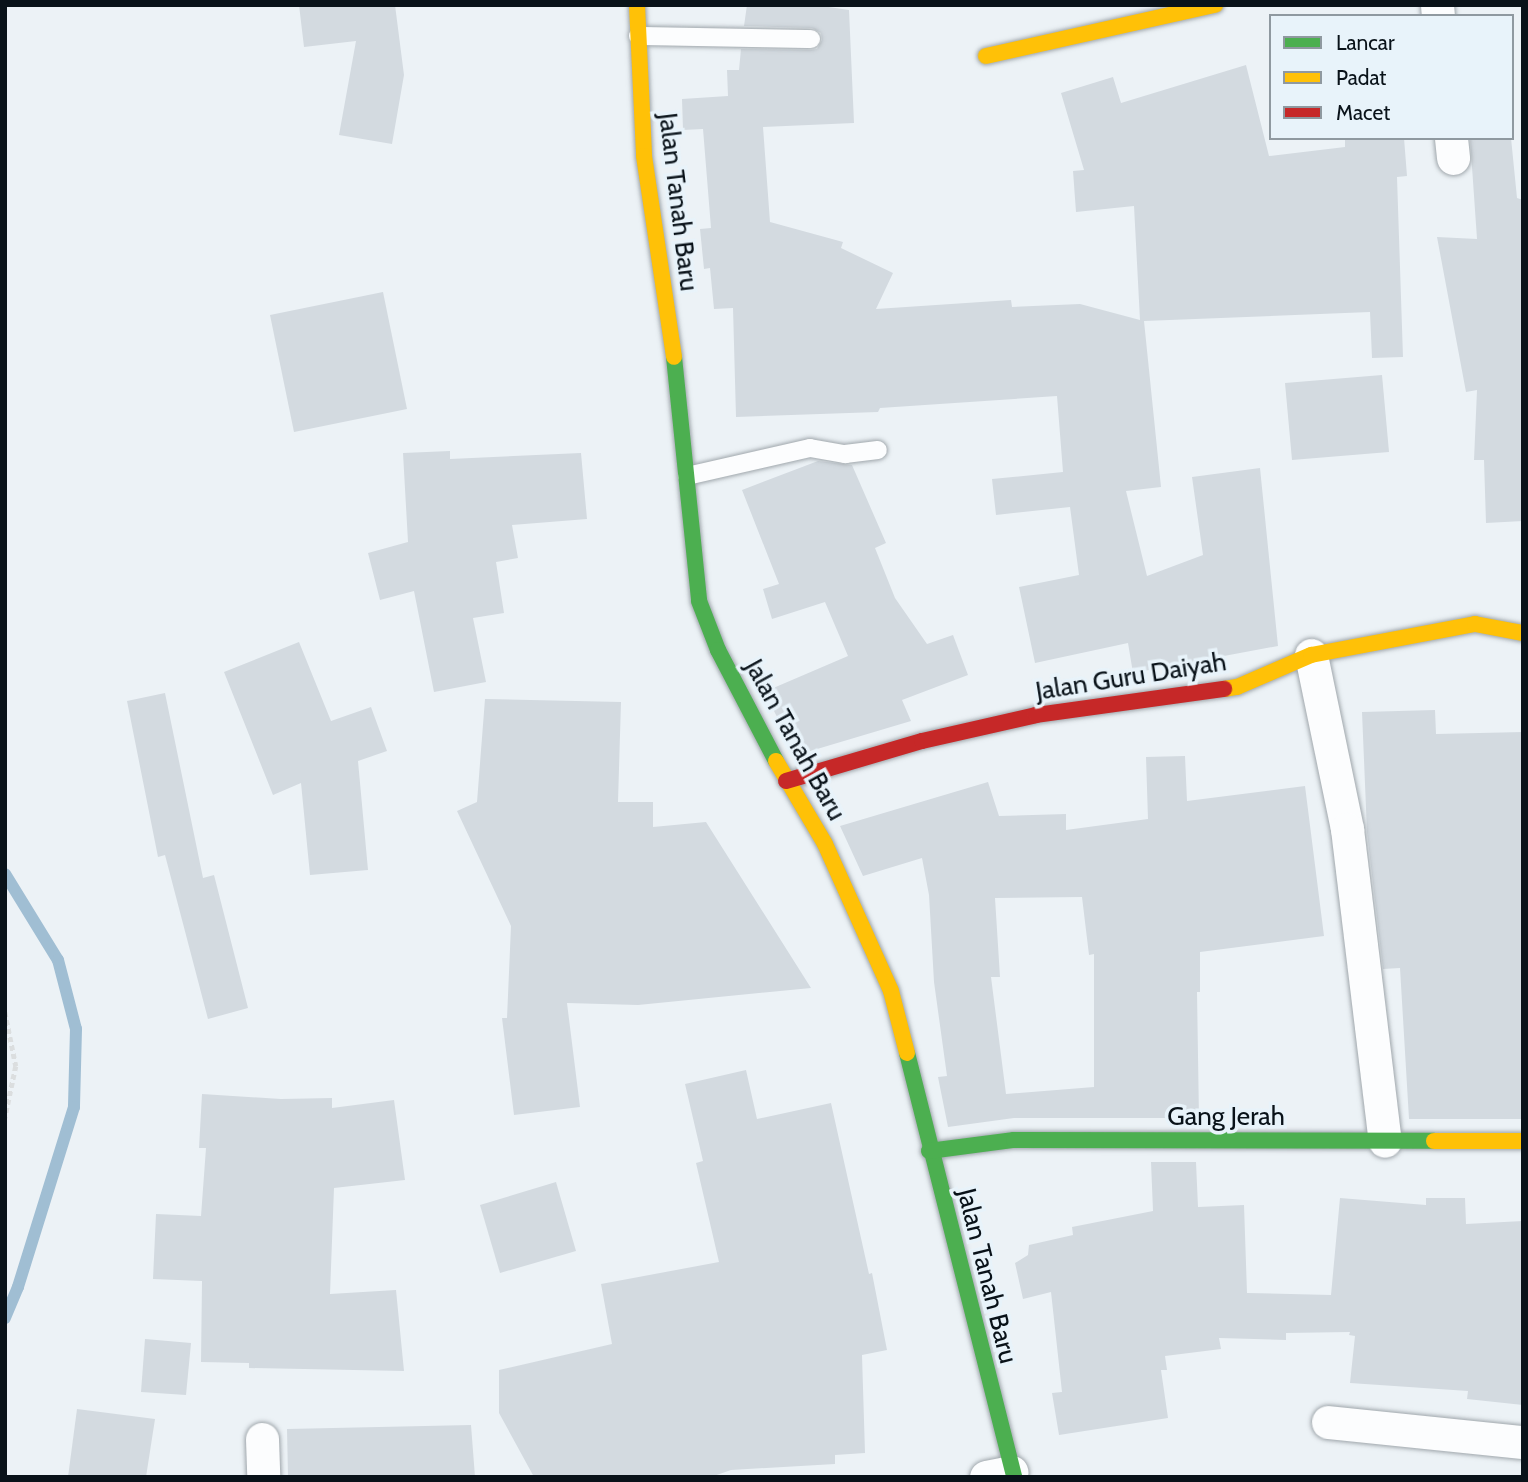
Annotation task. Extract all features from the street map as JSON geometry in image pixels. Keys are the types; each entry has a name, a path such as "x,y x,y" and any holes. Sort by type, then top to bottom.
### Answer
{"street":[{"name":"Jalan Tanah Baru","path":"637,5 644,156 679,389 693,563 699,601 719,650 786,781 825,844 891,990 1001,1475"},
{"path":"986,56 1214,5"},
{"name":"Jalan Guru Daiyah","path":"786,781 922,741 1036,715 1237,687 1311,655 1475,624 1523,633"},
{"path":"1311,655 1347,829 1385,1141"},
{"name":"Gang Jerah","path":"929,1151 1014,1140 1523,1141"},
{"path":"1328,1422 1523,1442"},
{"path":"262,1440 263,1477"}],"lane":[{"path":"638,36 811,39"},
{"path":"687,476 810,448 845,454 878,450"}],"path":[{"path":"5,1012 16,1066 5,1118"}],"building":[{"path":"299,5 395,5 404,75 392,144 339,135 356,41 304,47"},
{"path":"747,5 815,5 849,10 854,123 763,127 770,222 843,242 841,248 893,273 876,309 1011,300 1012,307 1080,304 1140,320 1134,206 1076,212 1073,171 1084,170 1061,93 1113,77 1121,103 1246,65 1269,156 1345,147 1345,140 1404,140 1407,176 1397,177 1403,357 1372,358 1370,312 1144,321 1161,487 1126,491 1147,576 1203,555 1192,477 1260,468 1278,646 1133,673 1128,643 1035,663 1019,587 1079,575 1070,507 996,515 992,479 1063,472 1057,396 880,408 878,412 736,417 733,308 714,309 710,268 704,269 700,229 711,228 703,129 683,130 682,99 728,96 727,70 739,70 741,49 811,50 817,49 822,40 821,33 812,28 744,26"},
{"path":"1470,140 1511,140 1517,198 1523,200 1523,521 1486,523 1484,460 1474,460 1477,390 1466,392 1437,237 1477,239"},
{"path":"383,292 407,409 294,432 270,315"},
{"path":"1382,375 1389,452 1292,460 1285,383"},
{"path":"450,451 450,459 581,453 587,519 512,525 518,558 496,562 504,613 473,618 486,682 434,692 414,591 380,600 368,553 408,542 403,453"},
{"path":"818,461 852,465 886,543 875,548 895,598 927,644 953,635 968,675 902,700 911,721 797,755 764,692 848,656 825,602 772,619 763,589 779,584 742,490"},
{"path":"299,642 331,721 371,707 387,751 358,761 368,870 310,875 301,783 273,795 224,672"},
{"path":"165,693 203,878 214,875 248,1008 208,1019 165,855 158,857 127,701"},
{"path":"485,699 621,702 618,802 653,802 653,827 706,822 811,988 638,1005 567,1003 580,1107 514,1115 502,1018 507,1018 511,926 457,811 477,802"},
{"path":"1435,710 1436,734 1523,732 1523,1119 1409,1119 1400,968 1383,969 1367,832 1362,712"},
{"path":"1185,756 1187,801 1305,786 1324,936 1200,952 1200,992 1197,992 1199,1118 1014,1118 948,1127 938,1077 947,1076 934,982 929,895 922,858 863,876 840,826 988,782 999,816 1066,814 1066,830 1148,819 1146,757","holes":["1082,897 1089,955 1094,954 1094,1087 1006,1094 991,977 1000,977 995,898"]},
{"path":"746,1070 757,1119 831,1103 869,1274 872,1273 887,1350 862,1355 865,1453 835,1455 835,1464 731,1470 711,1477 534,1477 499,1413 499,1370 612,1344 601,1284 719,1262 696,1163 703,1161 685,1084"},
{"path":"202,1094 281,1099 332,1098 332,1108 394,1100 405,1180 334,1188 330,1294 396,1290 404,1371 249,1368 249,1363 201,1362 202,1281 153,1279 156,1214 201,1216 206,1148 199,1148"},
{"path":"1151,1162 1196,1162 1198,1207 1244,1205 1247,1293 1331,1295 1340,1198 1426,1205 1426,1198 1465,1198 1466,1224 1523,1221 1523,1405 1467,1399 1468,1391 1350,1383 1355,1336 1349,1335 1350,1332 1286,1333 1286,1340 1219,1338 1221,1349 1165,1356 1167,1370 1161,1370 1168,1418 1059,1435 1052,1393 1062,1392 1051,1292 1023,1299 1015,1263 1028,1255 1029,1245 1073,1235 1072,1227 1153,1211"},
{"path":"556,1182 576,1251 500,1273 480,1205"},
{"path":"145,1339 191,1343 186,1395 141,1392"},
{"path":"77,1409 155,1419 146,1477 68,1477"},
{"path":"471,1425 475,1477 288,1477 287,1429"}],"waterway":[{"path":"5,874 58,960 76,1029 74,1107 18,1287 5,1318"}],"traffic: fast":[{"path":"674,357 699,601 718,650 776,761"},
{"path":"907,1053 1014,1477"},
{"path":"929,1151 1014,1140 1434,1141"}],"traffic: slow":[{"path":"637,5 644,156 674,357"},
{"path":"986,56 1215,5"},
{"path":"1224,689 1237,687 1311,655 1475,624 1523,633"},
{"path":"776,761 825,844 891,991 907,1053"},
{"path":"1434,1141 1523,1141"}],"traffic: jam":[{"path":"786,781 922,741 1036,715 1224,689"}]}
